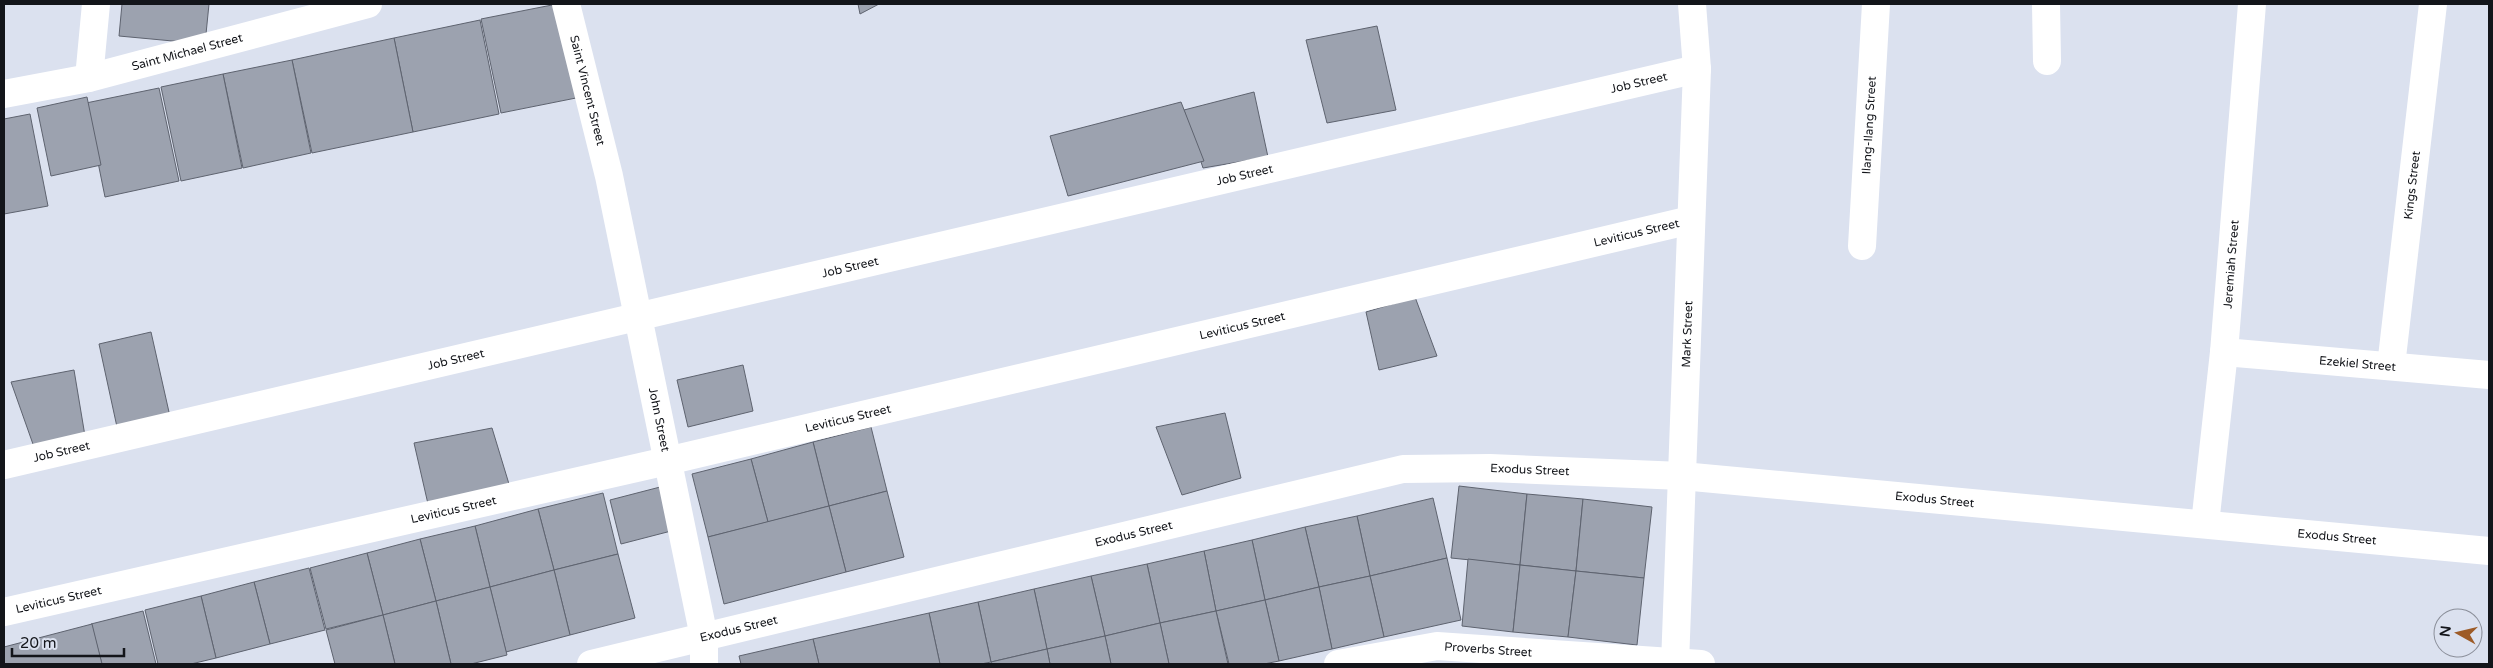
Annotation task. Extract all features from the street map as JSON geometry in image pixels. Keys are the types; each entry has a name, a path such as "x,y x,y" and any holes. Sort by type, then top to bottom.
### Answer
{"street":[{"path":"89,78 96,4"},
{"name":"Saint Michael Street","path":"4,94 89,78 325,9 368,4"},
{"name":"Saint Vincent Street","path":"566,4 609,176"},
{"name":"Mark Street","path":"1684,663 1682,476 1697,69 1692,4"},
{"name":"Ilang-Ilang Street","path":"1862,246 1876,4"},
{"path":"2046,4 2047,61"},
{"name":"Jeremiah Street","path":"2205,524 2224,352 2252,4"},
{"name":"Kings Street","path":"2392,366 2433,4"},
{"name":"Job Street","path":"4,465 1697,69"},
{"name":"John Street","path":"609,176 704,637 704,664"},
{"name":"Leviticus Street","path":"4,612 667,461 1692,220"},
{"name":"Ezekiel Street","path":"2224,352 2489,375"},
{"name":"Exodus Street","path":"591,664 1404,469 1490,468 1682,476 2489,550"},
{"name":"Proverbs Street","path":"1338,664 1437,646 1485,657 1684,663"}],"building":[{"path":"122,4 209,4 205,44 119,36"},
{"path":"557,4 576,98 501,113 481,19"},
{"path":"858,4 879,4 860,14"},
{"path":"480,20 499,114 413,132 394,38"},
{"path":"1377,26 1396,110 1327,123 1306,40"},
{"path":"394,38 413,132 312,153 292,60"},
{"path":"292,60 311,153 243,168 223,74"},
{"path":"223,74 242,168 181,181 161,87"},
{"path":"159,88 179,181 105,197 86,103"},
{"path":"1254,92 1268,157 1203,168 1184,110"},
{"path":"87,97 101,165 51,176 37,108"},
{"path":"1181,102 1204,161 1068,196 1050,136"},
{"path":"30,114 48,206 4,214 4,119"},
{"path":"1415,297 1437,356 1379,370 1366,312"},
{"path":"151,332 171,421 117,427 99,344"},
{"path":"743,365 753,411 688,427 677,380"},
{"path":"74,370 85,436 34,447 11,382"},
{"path":"1225,413 1241,478 1182,495 1156,427"},
{"path":"871,427 887,491 829,506 813,442"},
{"path":"492,428 509,484 428,504 414,443"},
{"path":"813,442 829,506 768,522 751,459"},
{"path":"751,459 768,522 708,537 692,474"},
{"path":"664,486 675,530 621,544 610,500"},
{"path":"1459,486 1527,494 1520,565 1451,558"},
{"path":"887,491 904,557 846,572 829,506"},
{"path":"603,493 618,554 554,570 538,509"},
{"path":"1527,494 1583,499 1576,571 1520,565"},
{"path":"1433,498 1447,558 1370,576 1357,516"},
{"path":"1583,499 1652,507 1644,578 1576,571"},
{"path":"829,506 846,572 724,604 708,537"},
{"path":"538,509 554,570 490,587 475,526"},
{"path":"1357,516 1370,576 1319,587 1305,527"},
{"path":"475,526 490,587 436,601 420,539"},
{"path":"1305,527 1319,587 1265,600 1252,540"},
{"path":"420,539 436,601 383,615 367,553"},
{"path":"1252,540 1265,600 1216,611 1204,551"},
{"path":"1204,551 1216,611 1160,623 1147,564"},
{"path":"367,553 383,615 326,629 310,568"},
{"path":"618,554 635,618 570,635 554,570"},
{"path":"1447,558 1461,620 1384,637 1370,576"},
{"path":"1468,559 1520,565 1513,632 1462,626"},
{"path":"1147,564 1160,623 1105,636 1091,576"},
{"path":"1520,565 1576,571 1568,637 1513,632"},
{"path":"309,568 325,630 270,644 254,582"},
{"path":"554,570 570,635 506,652 490,587"},
{"path":"1576,571 1644,578 1637,645 1568,637"},
{"path":"1091,576 1105,636 1047,649 1034,589"},
{"path":"1370,576 1384,637 1332,649 1319,587"},
{"path":"254,582 270,644 216,658 201,596"},
{"path":"490,587 507,655 471,664 451,664 436,601"},
{"path":"1319,587 1332,649 1279,661 1265,600"},
{"path":"1034,589 1047,649 991,662 978,602"},
{"path":"201,596 216,658 191,664 158,664 145,610"},
{"path":"1265,600 1279,661 1264,664 1229,664 1216,611"},
{"path":"436,601 451,664 395,664 383,615"},
{"path":"978,602 991,662 981,664 940,664 929,613"},
{"path":"143,611 156,664 102,664 91,624"},
{"path":"1216,611 1228,664 1169,664 1160,623"},
{"path":"929,613 940,664 819,664 813,639"},
{"path":"383,615 395,664 335,664 326,630"},
{"path":"1160,623 1169,664 1111,664 1105,636"},
{"path":"92,624 102,664 4,664 4,647"},
{"path":"1105,636 1111,664 1050,664 1047,649"},
{"path":"813,639 819,664 741,664 739,656"},
{"path":"1047,649 1050,664 992,664 991,662"}]}
